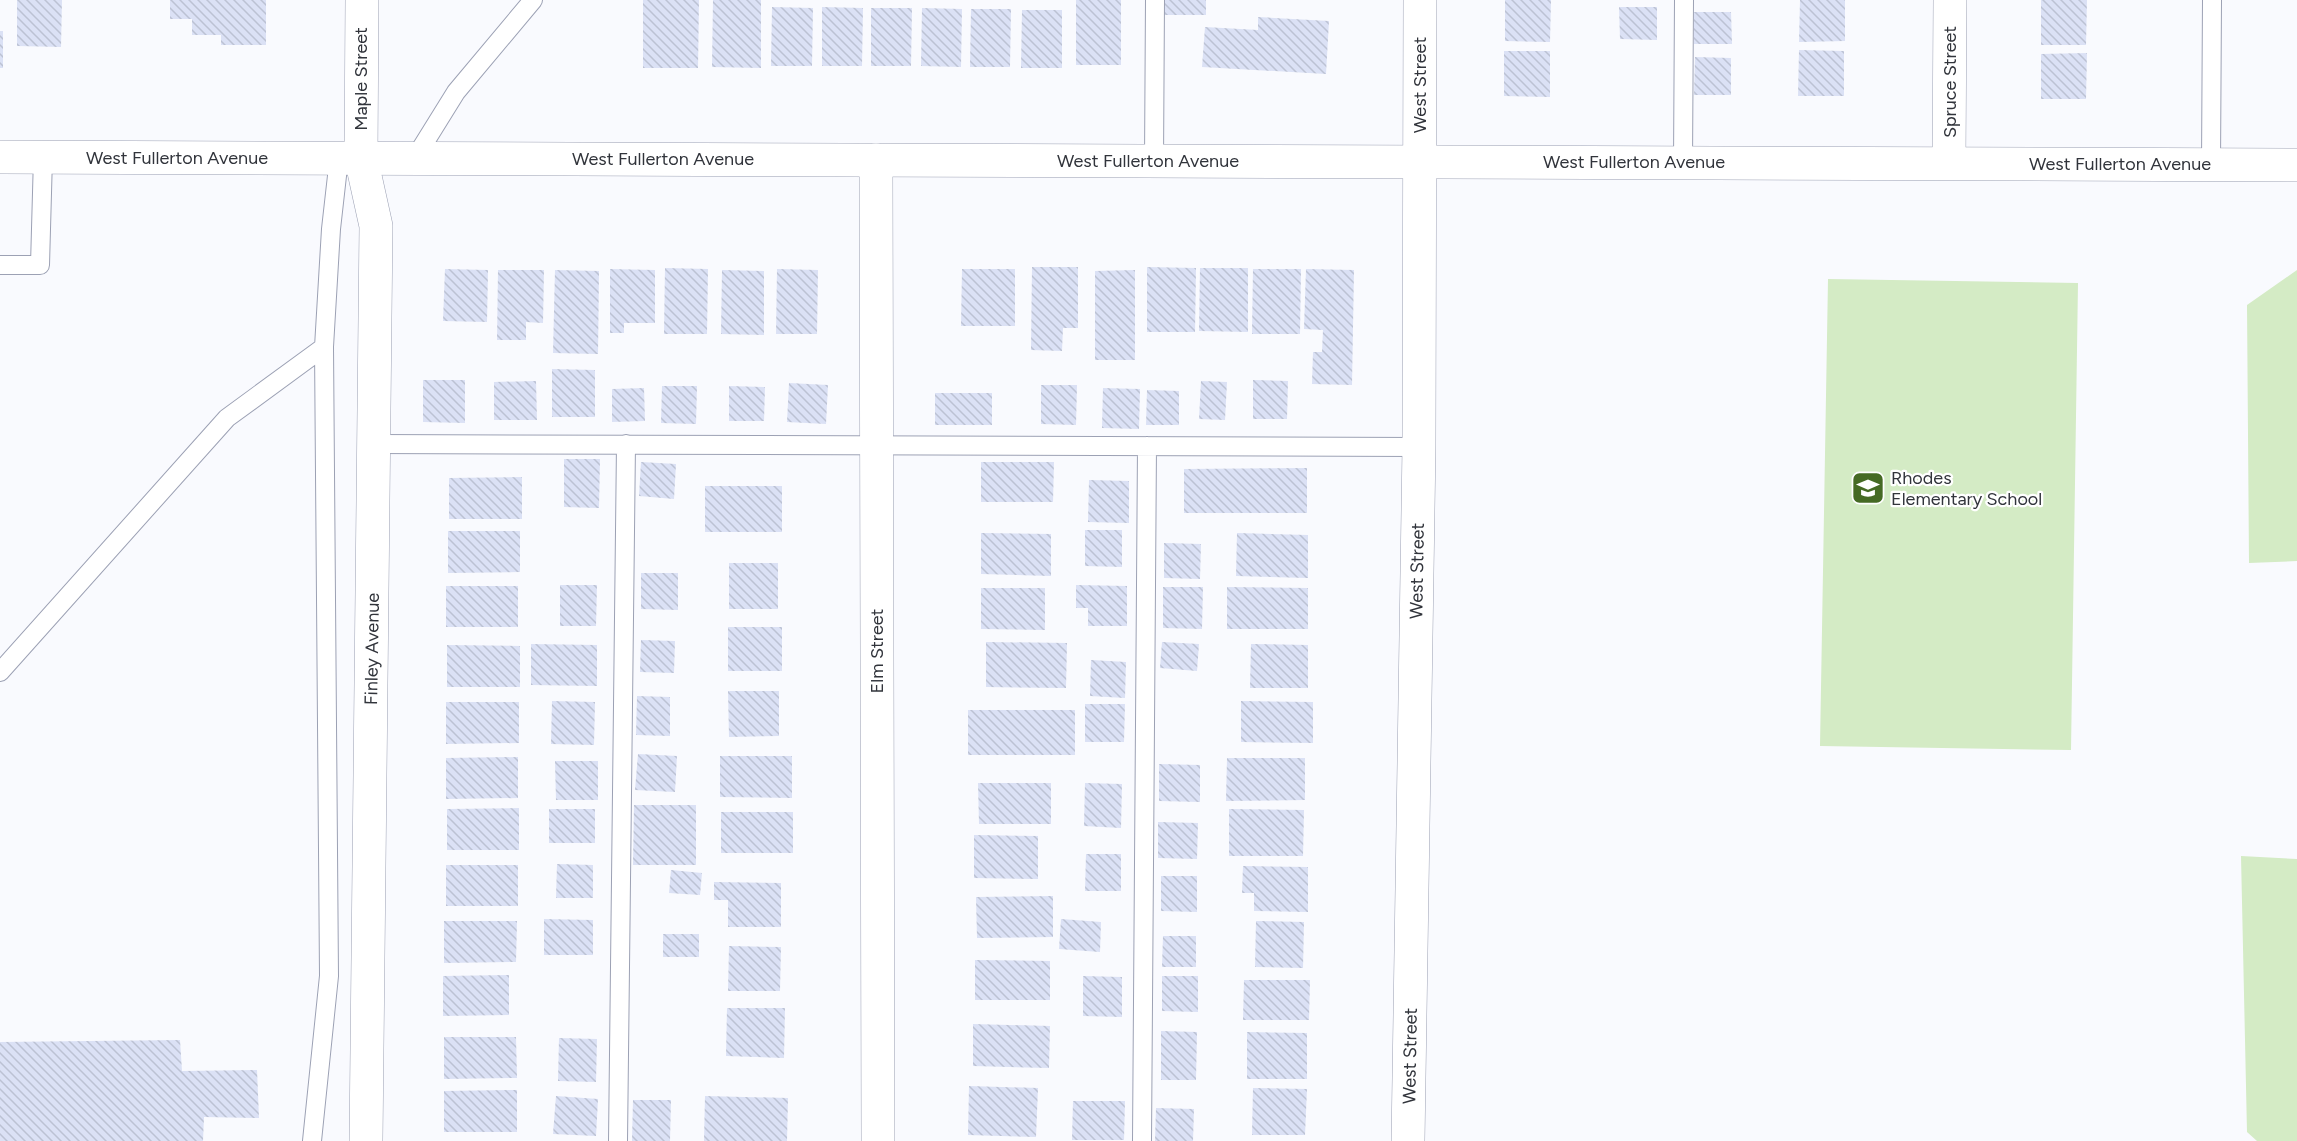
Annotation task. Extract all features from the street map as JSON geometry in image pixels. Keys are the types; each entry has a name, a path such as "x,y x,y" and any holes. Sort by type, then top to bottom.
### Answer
{"street":[{"name":"Maple Street","path":"350,158 362,0"},
{"name":"West Street","path":"1408,1141 1419,447 1420,0"},
{"name":"Spruce Street","path":"1949,163 1950,0"},
{"name":"West Fullerton Avenue","path":"0,157 2297,165"},
{"name":"Finley Avenue","path":"350,158 376,226 366,1141"},
{"name":"Elm Street","path":"876,160 878,1141"}],"lane":[{"path":"416,159 456,92 533,0"},
{"path":"1154,161 1155,0"},
{"path":"1683,163 1684,0"},
{"path":"2211,164 2212,0"},
{"path":"0,265 40,265 43,157"},
{"path":"312,1141 329,976 324,347 331,230 350,158"},
{"path":"0,672 227,418 324,347"},
{"path":"374,444 1419,447"},
{"path":"618,1141 626,444"},
{"path":"1142,1141 1148,446"}],"green space":[{"path":"2297,270 2297,561 2249,563 2247,305"},
{"path":"1828,279 2078,283 2071,750 1820,746"},
{"path":"2241,856 2297,859 2297,1141 2257,1141 2247,1132"}],"building":[{"path":"17,0 62,0 61,47 17,46"},
{"path":"170,0 266,0 266,45 221,45 221,35 192,35 192,19 170,19"},
{"path":"643,0 699,0 698,68 643,68"},
{"path":"713,0 761,0 761,68 712,67"},
{"path":"1076,0 1121,0 1121,65 1076,65"},
{"path":"1165,0 1206,0 1206,15 1164,15"},
{"path":"1505,0 1551,0 1550,42 1505,41"},
{"path":"1800,0 1845,0 1845,41 1799,42"},
{"path":"2041,0 2087,0 2086,45 2041,45"},
{"path":"772,7 813,8 812,66 771,66"},
{"path":"822,7 863,8 862,66 822,66"},
{"path":"1619,7 1657,7 1657,40 1620,39"},
{"path":"871,8 912,8 911,66 871,66"},
{"path":"922,8 962,9 961,67 921,66"},
{"path":"971,9 1011,9 1010,67 970,67"},
{"path":"1022,10 1062,10 1062,68 1021,68"},
{"path":"1694,12 1731,12 1732,44 1694,44"},
{"path":"1258,17 1329,21 1326,74 1202,67 1205,27 1258,30"},
{"path":"0,31 3,31 3,68 0,68"},
{"path":"1799,50 1844,51 1844,96 1798,96"},
{"path":"1504,51 1550,51 1550,97 1504,96"},
{"path":"2087,53 2086,99 2041,99 2041,54"},
{"path":"1695,57 1731,58 1731,95 1694,95"},
{"path":"1032,267 1078,267 1078,328 1063,328 1062,351 1031,350"},
{"path":"1147,267 1196,268 1195,332 1147,332"},
{"path":"665,268 708,269 707,334 664,334"},
{"path":"1200,268 1248,268 1248,332 1199,331"},
{"path":"445,269 488,270 487,322 443,321"},
{"path":"610,269 655,270 655,323 624,323 624,333 610,333"},
{"path":"777,269 818,270 817,334 776,334"},
{"path":"962,269 1015,269 1015,326 961,326"},
{"path":"1253,269 1301,269 1300,334 1252,334"},
{"path":"1306,269 1354,270 1352,385 1312,384 1313,352 1322,352 1323,330 1304,329"},
{"path":"498,270 544,270 543,323 526,322 526,340 497,340"},
{"path":"555,270 599,271 598,354 553,353"},
{"path":"722,270 764,271 764,335 721,334"},
{"path":"1135,270 1135,360 1095,360 1095,271"},
{"path":"552,369 595,370 595,417 552,417"},
{"path":"423,380 465,380 465,423 423,422"},
{"path":"1253,380 1288,381 1287,419 1253,419"},
{"path":"536,381 537,420 494,420 494,382"},
{"path":"1201,381 1227,382 1225,420 1199,419"},
{"path":"789,383 828,385 826,424 787,422"},
{"path":"1041,385 1077,385 1076,425 1041,424"},
{"path":"662,386 697,386 696,424 661,423"},
{"path":"729,386 765,387 764,421 729,421"},
{"path":"644,388 645,421 612,422 612,389"},
{"path":"1103,388 1140,389 1139,429 1102,428"},
{"path":"1147,390 1179,391 1179,425 1146,425"},
{"path":"935,393 992,393 992,425 935,425"},
{"path":"564,459 600,459 599,508 564,507"},
{"path":"641,462 676,464 674,499 639,496"},
{"path":"981,462 1054,462 1053,502 981,502"},
{"path":"1307,468 1307,513 1184,513 1184,469"},
{"path":"522,477 522,519 449,519 449,478"},
{"path":"1089,480 1129,481 1129,523 1088,522"},
{"path":"705,486 782,486 782,532 705,532"},
{"path":"1085,530 1122,530 1122,567 1085,566"},
{"path":"448,531 520,531 520,572 448,573"},
{"path":"981,533 1051,534 1051,576 981,574"},
{"path":"1237,533 1308,535 1308,578 1236,576"},
{"path":"1164,543 1201,544 1200,579 1164,578"},
{"path":"729,563 778,563 778,609 729,609"},
{"path":"641,573 678,573 678,610 641,609"},
{"path":"560,585 597,585 596,626 560,626"},
{"path":"1076,585 1127,586 1127,626 1088,626 1088,608 1076,608"},
{"path":"446,586 518,586 518,627 446,627"},
{"path":"1163,587 1203,587 1202,629 1163,628"},
{"path":"1227,587 1308,588 1308,629 1227,629"},
{"path":"981,588 1045,588 1045,630 981,629"},
{"path":"728,627 782,627 782,671 728,671"},
{"path":"641,640 675,641 674,673 640,672"},
{"path":"986,642 1067,643 1066,688 986,687"},
{"path":"1162,642 1199,644 1197,671 1160,668"},
{"path":"531,644 597,645 597,686 531,685"},
{"path":"1251,644 1308,645 1308,688 1250,688"},
{"path":"447,645 520,646 520,687 447,687"},
{"path":"1091,660 1126,662 1125,698 1090,696"},
{"path":"728,691 779,691 779,736 729,737"},
{"path":"637,696 670,697 670,736 636,735"},
{"path":"552,701 595,702 594,745 551,744"},
{"path":"1241,701 1313,702 1313,743 1241,742"},
{"path":"446,702 519,702 519,743 446,744"},
{"path":"1085,704 1125,704 1124,742 1085,742"},
{"path":"968,710 1075,710 1075,755 968,755"},
{"path":"638,754 677,756 675,792 635,790"},
{"path":"720,756 792,756 792,798 720,797"},
{"path":"518,757 518,798 446,799 446,758"},
{"path":"1227,758 1305,758 1305,800 1226,801"},
{"path":"555,761 598,761 598,800 556,800"},
{"path":"1159,764 1200,765 1200,802 1159,801"},
{"path":"978,783 1051,783 1051,824 979,824"},
{"path":"1085,783 1122,784 1121,828 1084,826"},
{"path":"634,805 696,805 696,865 633,865"},
{"path":"519,808 519,850 447,850 447,809"},
{"path":"549,809 595,809 595,843 549,843"},
{"path":"1229,809 1304,810 1303,856 1229,856"},
{"path":"721,812 793,812 793,853 721,853"},
{"path":"1158,822 1198,823 1197,859 1158,858"},
{"path":"974,835 1038,836 1038,879 974,878"},
{"path":"1086,854 1121,854 1121,891 1085,891"},
{"path":"557,864 593,865 593,898 556,898"},
{"path":"446,865 518,865 518,906 446,906"},
{"path":"1243,866 1308,867 1308,912 1254,911 1254,893 1242,893"},
{"path":"671,870 702,873 700,895 669,893"},
{"path":"1161,876 1197,876 1197,912 1161,911"},
{"path":"714,882 781,883 781,927 728,927 728,900 714,900"},
{"path":"1053,896 1053,937 977,938 976,897"},
{"path":"544,919 593,920 593,955 544,955"},
{"path":"1061,919 1101,922 1100,952 1059,949"},
{"path":"444,921 517,921 516,962 444,963"},
{"path":"1256,921 1304,922 1303,968 1255,967"},
{"path":"663,934 699,934 699,957 663,957"},
{"path":"1163,936 1196,936 1196,967 1162,967"},
{"path":"729,946 781,947 780,991 728,991"},
{"path":"975,960 1050,961 1050,1000 975,1000"},
{"path":"509,975 509,1015 443,1016 443,976"},
{"path":"1083,976 1122,977 1122,1017 1083,1016"},
{"path":"1162,976 1198,976 1198,1012 1162,1011"},
{"path":"1244,980 1310,980 1309,1020 1243,1020"},
{"path":"727,1008 785,1008 784,1058 726,1056"},
{"path":"973,1024 1050,1026 1049,1068 973,1066"},
{"path":"1161,1031 1197,1032 1196,1080 1161,1080"},
{"path":"1247,1032 1307,1033 1307,1079 1247,1079"},
{"path":"444,1037 516,1037 517,1078 444,1079"},
{"path":"559,1038 597,1039 596,1082 558,1081"},
{"path":"180,1040 182,1071 257,1070 259,1118 204,1117 203,1141 0,1141 0,1042"},
{"path":"969,1086 1038,1088 1036,1137 968,1135"},
{"path":"1253,1088 1307,1089 1305,1135 1252,1135"},
{"path":"517,1090 517,1132 444,1132 444,1091"},
{"path":"556,1096 598,1099 596,1136 553,1134"},
{"path":"705,1096 788,1098 787,1141 704,1141"},
{"path":"633,1100 671,1100 670,1141 632,1141"},
{"path":"1073,1101 1125,1101 1124,1140 1072,1140"},
{"path":"1156,1108 1194,1109 1193,1141 1155,1141"}],"place":[{"name":"Rhodes Elementary School","path":"1868,488"}]}
